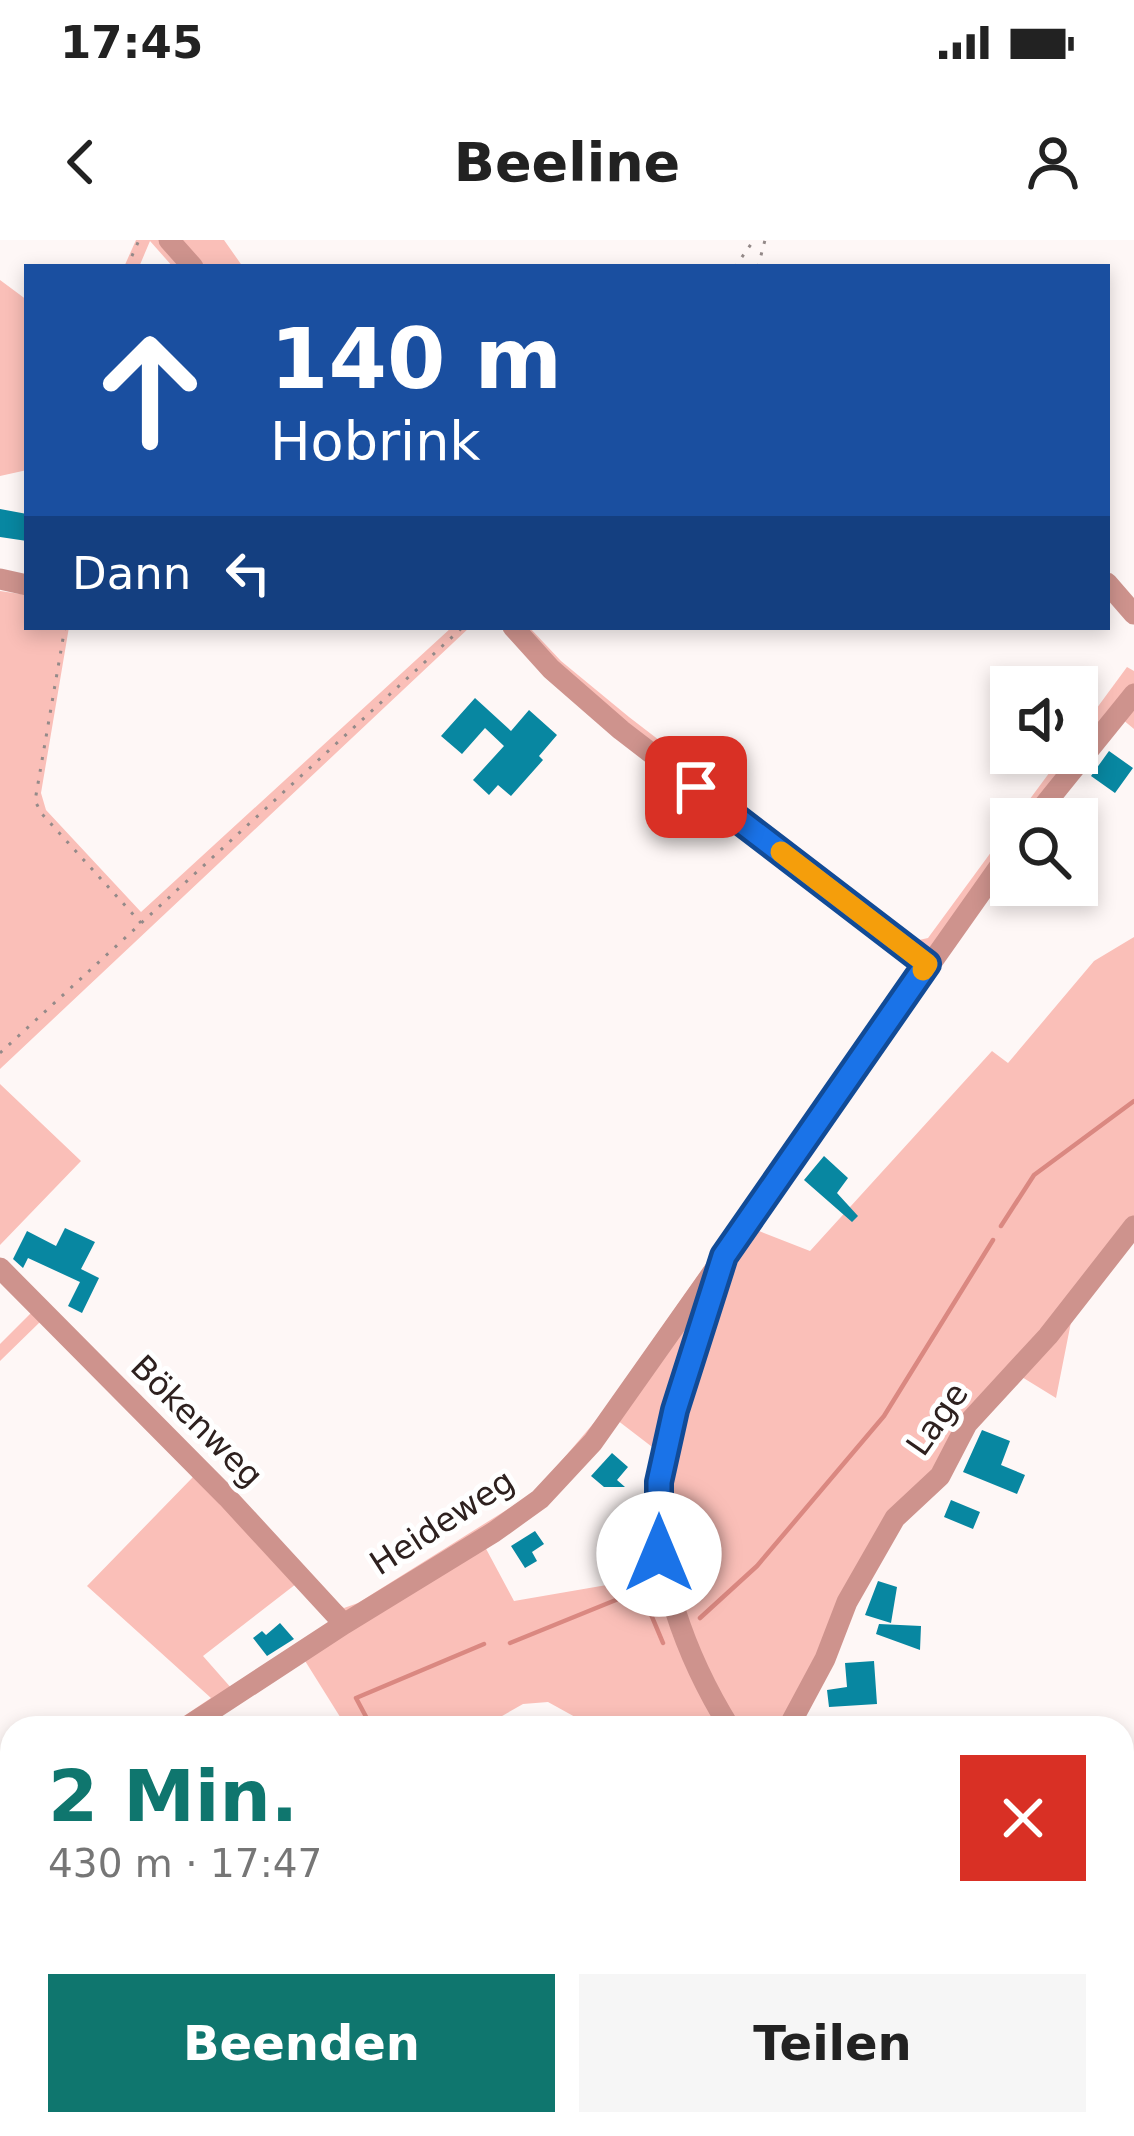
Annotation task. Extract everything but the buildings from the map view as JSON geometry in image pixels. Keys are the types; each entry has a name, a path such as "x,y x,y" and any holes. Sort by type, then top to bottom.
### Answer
{"street":[{"path":"169,240 190,264"},
{"path":"1110,586 1134,614"},
{"path":"516,630 550,669 622,730 927,964"},
{"path":"1051,798 1134,694"},
{"name":"Heideweg","path":"203,1716 540,1499 592,1442 990,878"},
{"name":"Lage","path":"794,1716 825,1659 847,1602 895,1518 940,1476 967,1424 1048,1336 1134,1226"},
{"path":"724,1256 675,1410 659,1482 659,1554 679,1619 724,1716"},
{"name":"Bökenweg","path":"0,1268 344,1624"}],"path":[{"path":"64,630 35,801 142,924"},
{"path":"0,1053 460,630"}],"shaded area":[{"path":"136,240 224,240 241,264 170,264 150,241 140,264 125,264"},
{"path":"0,280 24,298 24,471 0,476"},
{"path":"0,591 24,595 24,630 68,630 41,793 46,810 141,912 449,630 467,630 0,1069"},
{"path":"507,630 532,630 561,661 629,717 919,940 928,938 990,854 990,893 754,1229 810,1251 992,1051 1008,1063 1094,961 1134,937 1134,1237 1073,1312 1056,1398 1017,1374 899,1520 802,1716 573,1716 548,1702 523,1704 502,1716 340,1716 297,1648 333,1625 296,1584 203,1656 240,1698 213,1716 184,1716 211,1698 87,1586 193,1477 40,1322 0,1361 0,1344 32,1312 344,1608 535,1492 598,1418 910,974 902,956","holes":["617,1420 660,1453 659,1576 514,1601 484,1545"]},
{"path":"1127,667 1134,671 1134,729 1122,719 1098,749 1098,706"},
{"path":"1048,774 1078,774 1059,798 1031,798"},
{"path":"0,1084 81,1161 0,1245"}],"waterway":[{"path":"1001,1226 1034,1175 1134,1101"},
{"path":"700,1618 757,1566 884,1416 993,1240"},
{"path":"510,1643 633,1593 642,1593 663,1643"},
{"path":"366,1716 356,1698 484,1644"}],"slow traffic":[{"path":"781,852 927,964 923,970"}],"route":[{"path":"659,1554 659,1482 675,1410 724,1256 927,964 696,787"}]}
